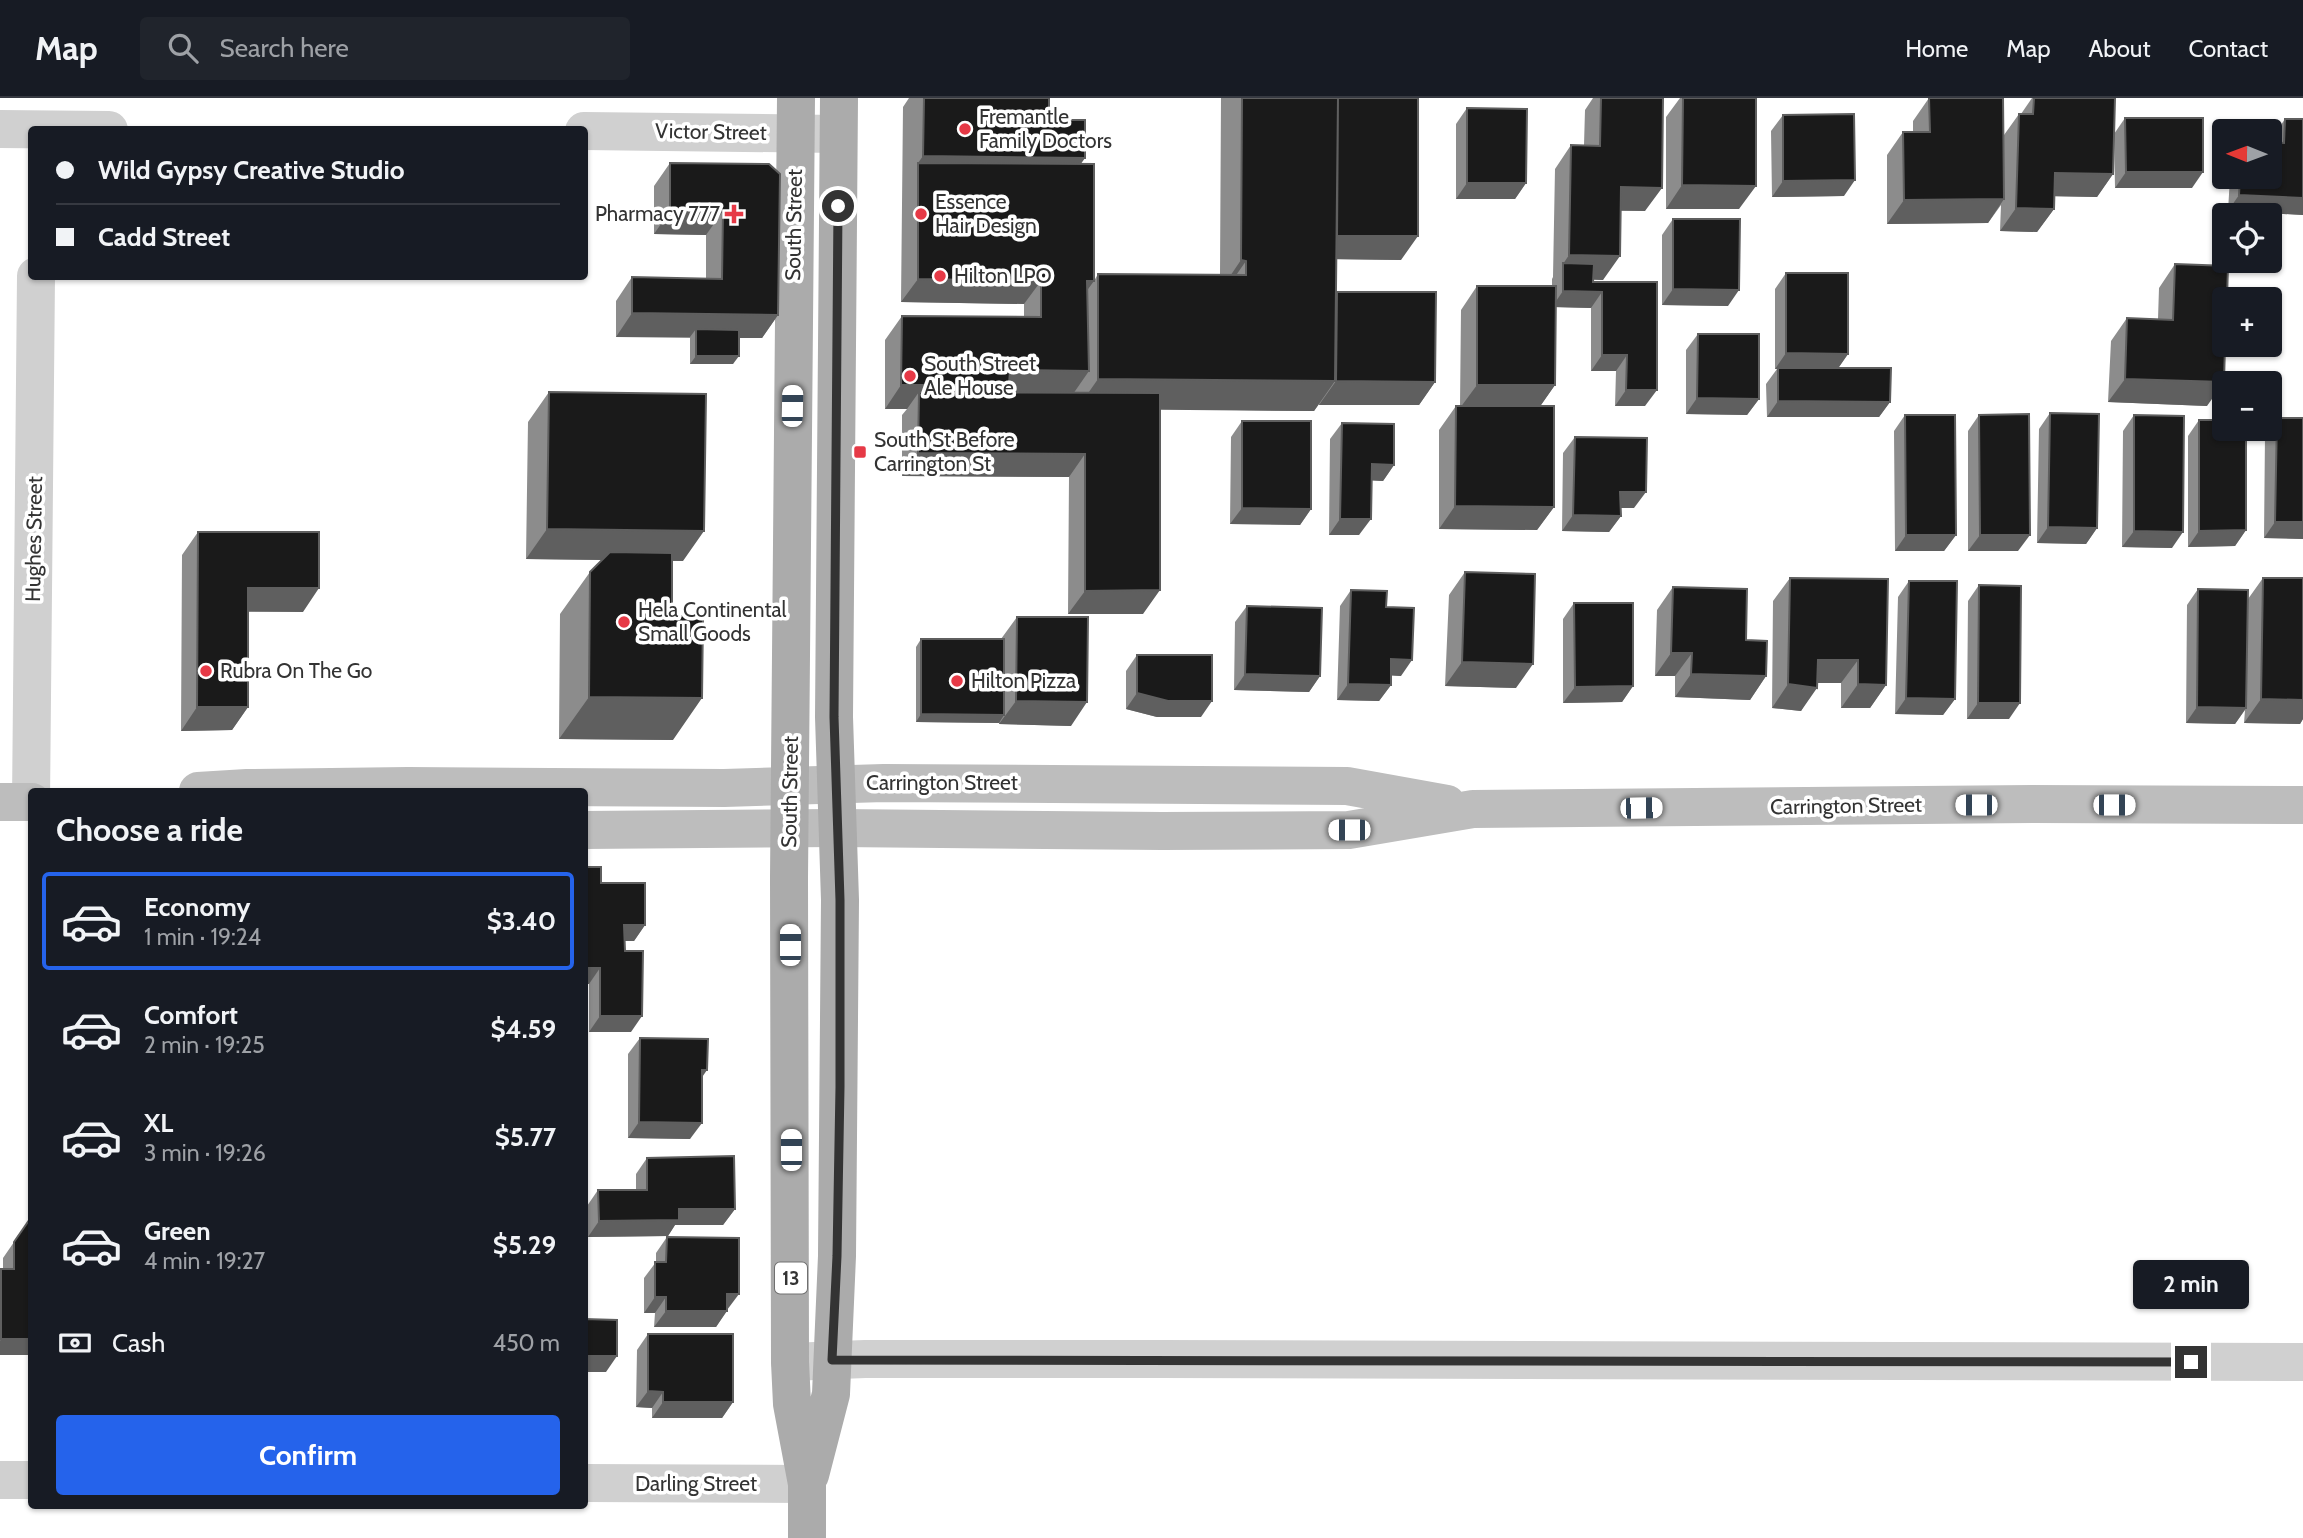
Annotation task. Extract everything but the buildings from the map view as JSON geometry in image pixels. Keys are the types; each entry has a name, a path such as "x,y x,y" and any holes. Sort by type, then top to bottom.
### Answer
{"main road":[{"name":"South Street","path":"796,116 790,785 790,1362 792,1404 807,1484 807,1538"},
{"name":"South Street","path":"807,1484 831,1394 837,1256 840,1087 839,828 834,677 839,116"},
{"name":"Carrington Street","path":"247,788 724,788 838,783 1347,786 1473,809"},
{"path":"0,802 28,802"},
{"name":"Carrington Street","path":"588,830 1349,830 1473,809 2032,804 2303,805"}],"street":[{"name":"Victor Street","path":"588,131 796,116 839,116"},
{"path":"0,129 28,129"},
{"name":"Hughes Street","path":"31,788 36,280"},
{"path":"790,1362 2303,1362"},
{"path":"0,1480 28,1480"},
{"name":"Darling Street","path":"588,1483 807,1484"}],"place":[{"name":"Fremantle Family Doctors","path":"965,129"},
{"name":"Pharmacy 777","path":"734,214"},
{"name":"Essence Hair Design","path":"921,214"},
{"name":"Hilton LPO","path":"940,276"},
{"name":"South Street Ale House","path":"910,376"},
{"name":"South St Before Carrington St","path":"860,452"},
{"name":"Hela Continental Small Goods","path":"624,622"},
{"name":"Rubra On The Go","path":"206,671"},
{"name":"Hilton Pizza","path":"957,681"}],"route":[{"path":"838,206 834,717 840,900 840,1087 832,1360 2191,1362"}]}
